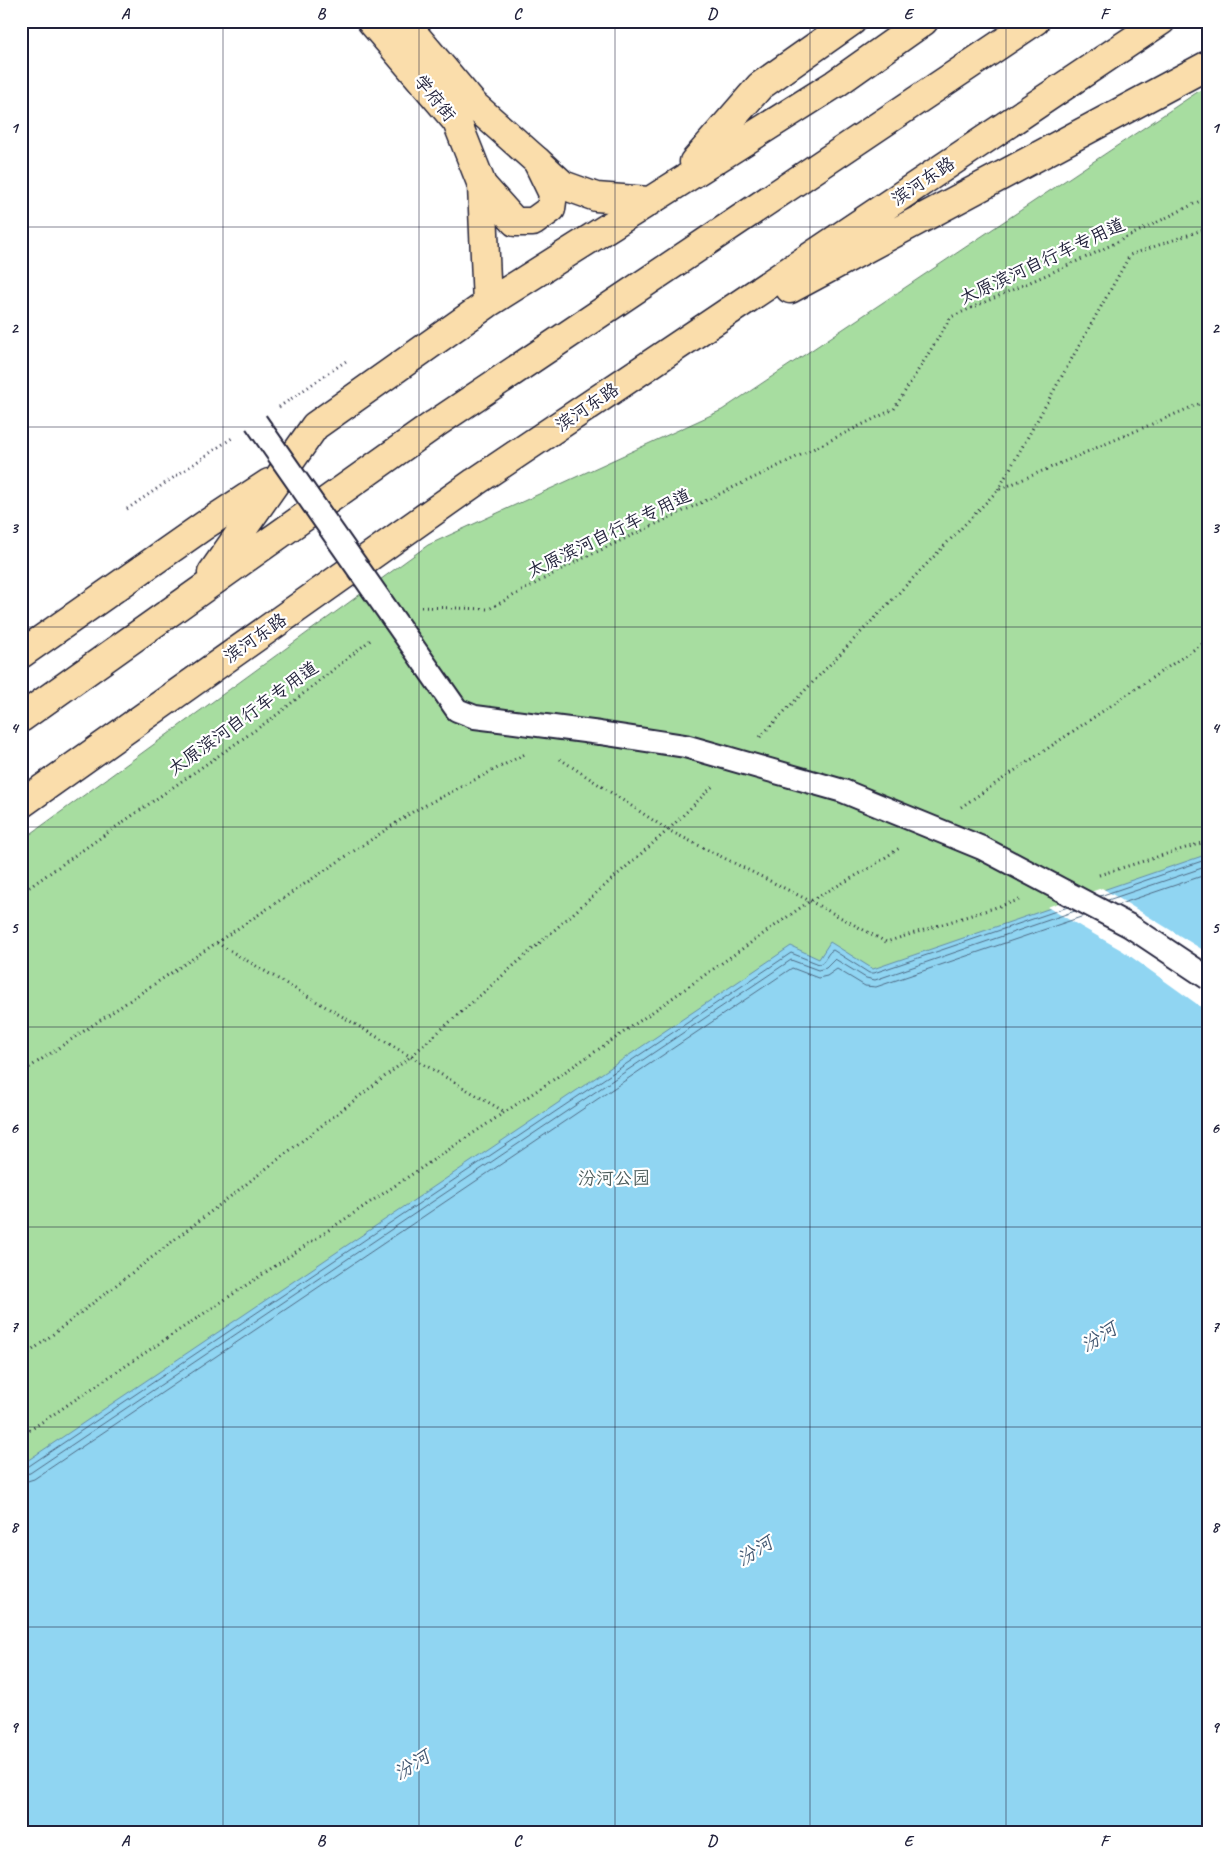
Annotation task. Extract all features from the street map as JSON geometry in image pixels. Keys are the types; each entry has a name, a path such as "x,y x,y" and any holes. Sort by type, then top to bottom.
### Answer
{"main road":[{"name":"学府街","path":"371,21 457,122 482,186"},
{"path":"403,21 474,105 564,185 596,197 649,201"},
{"path":"673,186 760,86 852,21"},
{"path":"200,590 315,426 486,304 835,84 924,21"},
{"path":"21,718 435,424 1035,21"},
{"name":"滨河东路","path":"21,804 475,482 1161,21"},
{"path":"652,363 1208,65"},
{"path":"482,186 515,222 533,222 550,209 553,194 537,161"},
{"path":"482,186 486,304"},
{"path":"21,654 281,475"}],"street":[{"path":"256,422 457,710 475,717 686,746 843,791 982,848 1130,926 1208,978"}],"path":[{"name":"太原滨河自行车专用道","path":"412,607 489,609 569,565 894,409 952,317 1088,256 1208,197"},
{"path":"754,744 998,490 1130,255 1208,228"},
{"path":"998,490 1208,400"},
{"name":"太原滨河自行车专用道","path":"21,893 274,717 373,637"},
{"path":"959,808 1208,640"},
{"path":"21,1073 414,811 532,750"},
{"path":"556,756 668,830 810,901 886,942 1025,899"},
{"path":"21,1359 410,1057 668,830 720,779"},
{"path":"1098,876 1208,841"},
{"path":"21,1436 614,1039 810,901 868,869 901,847"},
{"path":"216,943 505,1112"},
{"path":"21,1328 27,1356"}],"green space":[{"name":"汾河公园","path":"1208,85 1208,1833 21,1833 21,841 428,545 722,410"}],"water":[{"name":"汾河","path":"1208,854 1208,1833 21,1833 21,1465 791,946 819,959 830,942 873,969"}],"pier":[{"path":"1102,888 1208,953 1208,1012 1123,951 1047,907"}]}
